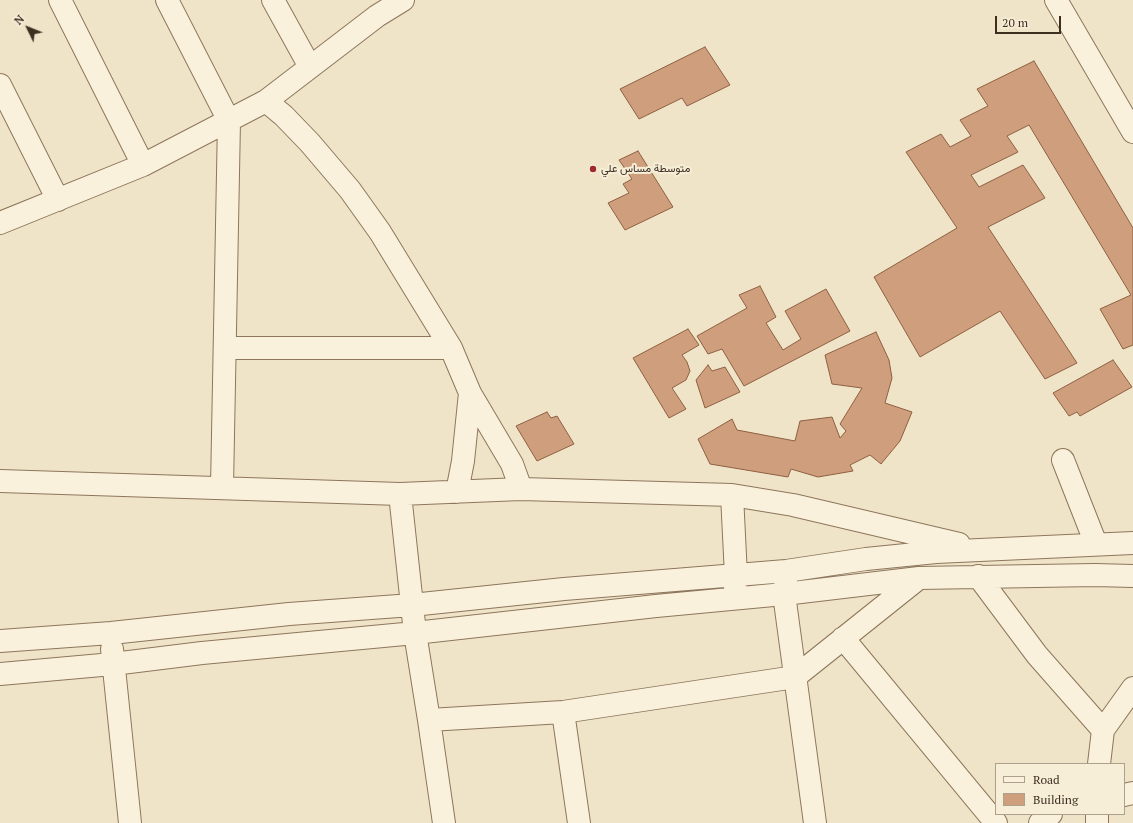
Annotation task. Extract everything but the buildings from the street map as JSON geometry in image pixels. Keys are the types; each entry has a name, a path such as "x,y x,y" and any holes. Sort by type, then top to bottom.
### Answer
{"street":[{"path":"60,0 143,164"},
{"path":"167,0 229,121 222,487"},
{"path":"274,0 310,68"},
{"path":"0,223 143,164 266,101 310,68 373,8 403,0"},
{"path":"1056,0 1133,132"},
{"path":"0,85 58,200"},
{"path":"266,101 284,116 310,143 350,190 380,232 451,348 470,393 512,464 521,489"},
{"path":"225,348 451,348"},
{"path":"457,492 463,461 470,393"},
{"path":"1063,460 1096,544"},
{"path":"0,481 222,487 400,494 521,489 732,495 793,505 986,550"},
{"path":"400,494 415,633 444,823"},
{"path":"732,495 736,576 734,599"},
{"path":"0,641 111,633 289,614 412,605 564,589 736,576 786,571 866,558 936,552 1133,543"},
{"path":"786,571 784,594 815,823"},
{"path":"978,576 1037,655 1103,730"},
{"path":"0,674 114,664 202,653 415,633 656,606 784,594 919,578 978,576 1133,576"},
{"path":"429,720 563,712 795,677 919,578"},
{"path":"289,614 292,644"},
{"path":"111,633 130,823"},
{"path":"843,638 996,823"},
{"path":"1099,763 1103,730 1133,688"},
{"path":"563,712 579,823"},
{"path":"1040,823 1050,815"}],"place":[{"name":"متوسطة مساس علي","path":"593,169"}]}
